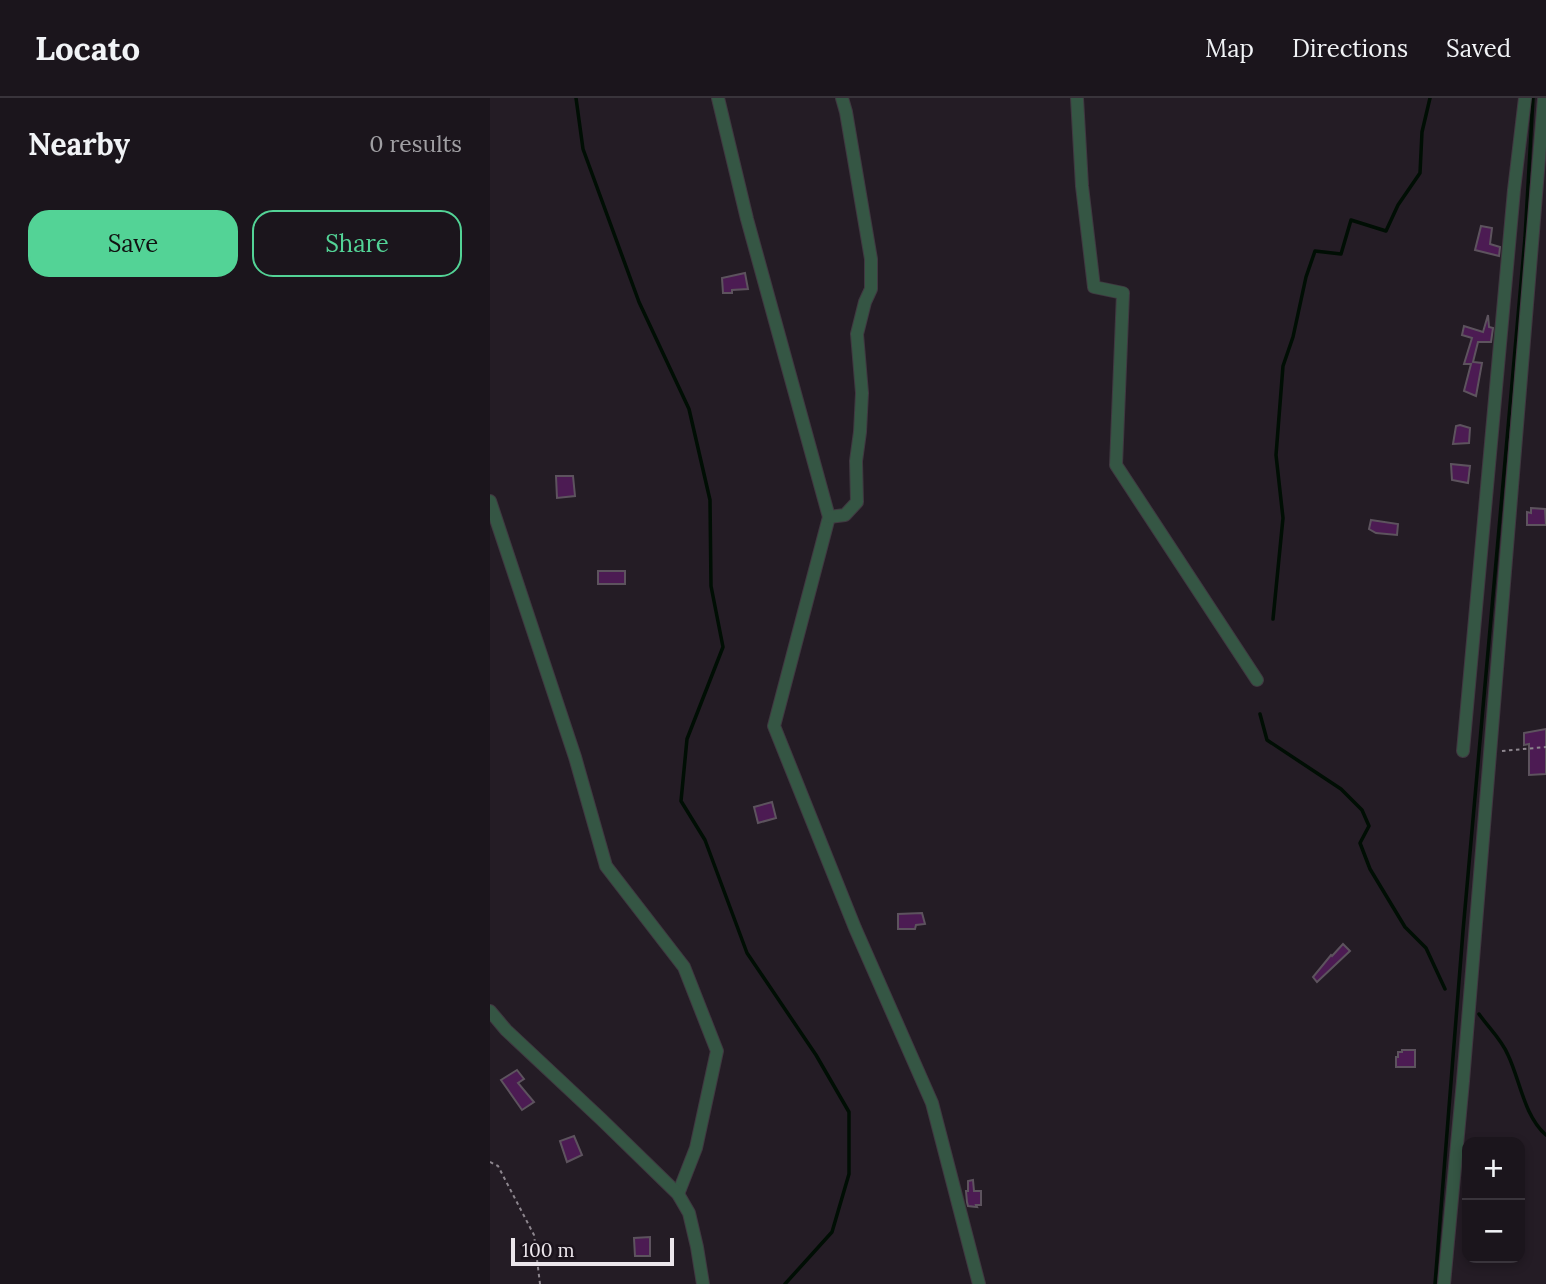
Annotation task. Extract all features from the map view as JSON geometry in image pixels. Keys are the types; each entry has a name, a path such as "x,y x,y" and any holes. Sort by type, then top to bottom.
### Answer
{"street":[{"path":"718,98 747,219 830,517 774,726 855,928 932,1102 979,1284"},
{"path":"830,517 845,515 857,502 856,461 862,393 857,334 871,289 870,259 842,98"},
{"path":"1077,98 1082,186 1094,287 1123,293 1116,466 1257,680"},
{"path":"1464,751 1514,190 1525,98"},
{"path":"1444,1284 1544,98"},
{"path":"490,501 575,757 606,866 684,967 717,1051 696,1148 678,1194"},
{"path":"490,1011 506,1030 678,1194 689,1213 703,1284"}],"path":[{"path":"1490,752 1546,747"},
{"path":"490,1162 498,1166 534,1236 540,1284"}],"building":[{"path":"1481,226 1492,228 1490,244 1500,247 1499,256 1475,250"},
{"path":"745,273 748,289 723,293 722,278"},
{"path":"1488,315 1489,327 1493,328 1491,342 1478,342 1473,362 1482,363 1476,396 1464,391 1471,364 1464,364 1472,338 1462,335 1464,326 1483,332"},
{"path":"1456,426 1470,428 1469,443 1453,444"},
{"path":"1451,464 1470,466 1468,483 1452,480"},
{"path":"556,476 573,476 575,496 557,498"},
{"path":"1531,508 1545,509 1546,525 1527,525 1527,512 1531,513"},
{"path":"1371,520 1398,524 1397,535 1376,533 1369,529"},
{"path":"598,571 625,571 625,584 598,584"},
{"path":"1546,729 1546,774 1529,775 1529,744 1524,745 1524,733"},
{"path":"772,802 776,818 758,823 754,807"},
{"path":"922,913 925,924 916,925 915,929 898,929 898,914"},
{"path":"1343,944 1350,951 1317,982 1313,977"},
{"path":"1402,1050 1415,1050 1415,1067 1396,1067 1396,1057"},
{"path":"517,1070 524,1079 518,1083 534,1102 522,1110 501,1080"},
{"path":"574,1136 582,1155 567,1162 560,1141"},
{"path":"973,1180 974,1191 981,1191 981,1205 976,1205 977,1207 968,1206 967,1202 968,1181"},
{"path":"650,1237 650,1256 635,1256 634,1238"}],"waterway":[{"path":"576,98 583,149 639,302 689,409 710,500 711,586 723,647 687,739 681,801 705,840 747,953 816,1055 849,1112 849,1174 832,1232 785,1284"},
{"path":"1273,619 1283,518 1276,455 1283,366 1293,337 1306,277 1315,251 1341,254 1351,220 1386,231 1398,205 1420,173 1422,132 1430,98"},
{"path":"1435,1284 1463,931 1525,238 1533,98"},
{"path":"1260,714 1267,740 1341,789 1362,810 1369,826 1360,843 1370,869 1405,927 1426,948 1445,989"},
{"path":"1479,1014 1505,1049 1527,1108 1546,1135"}]}
